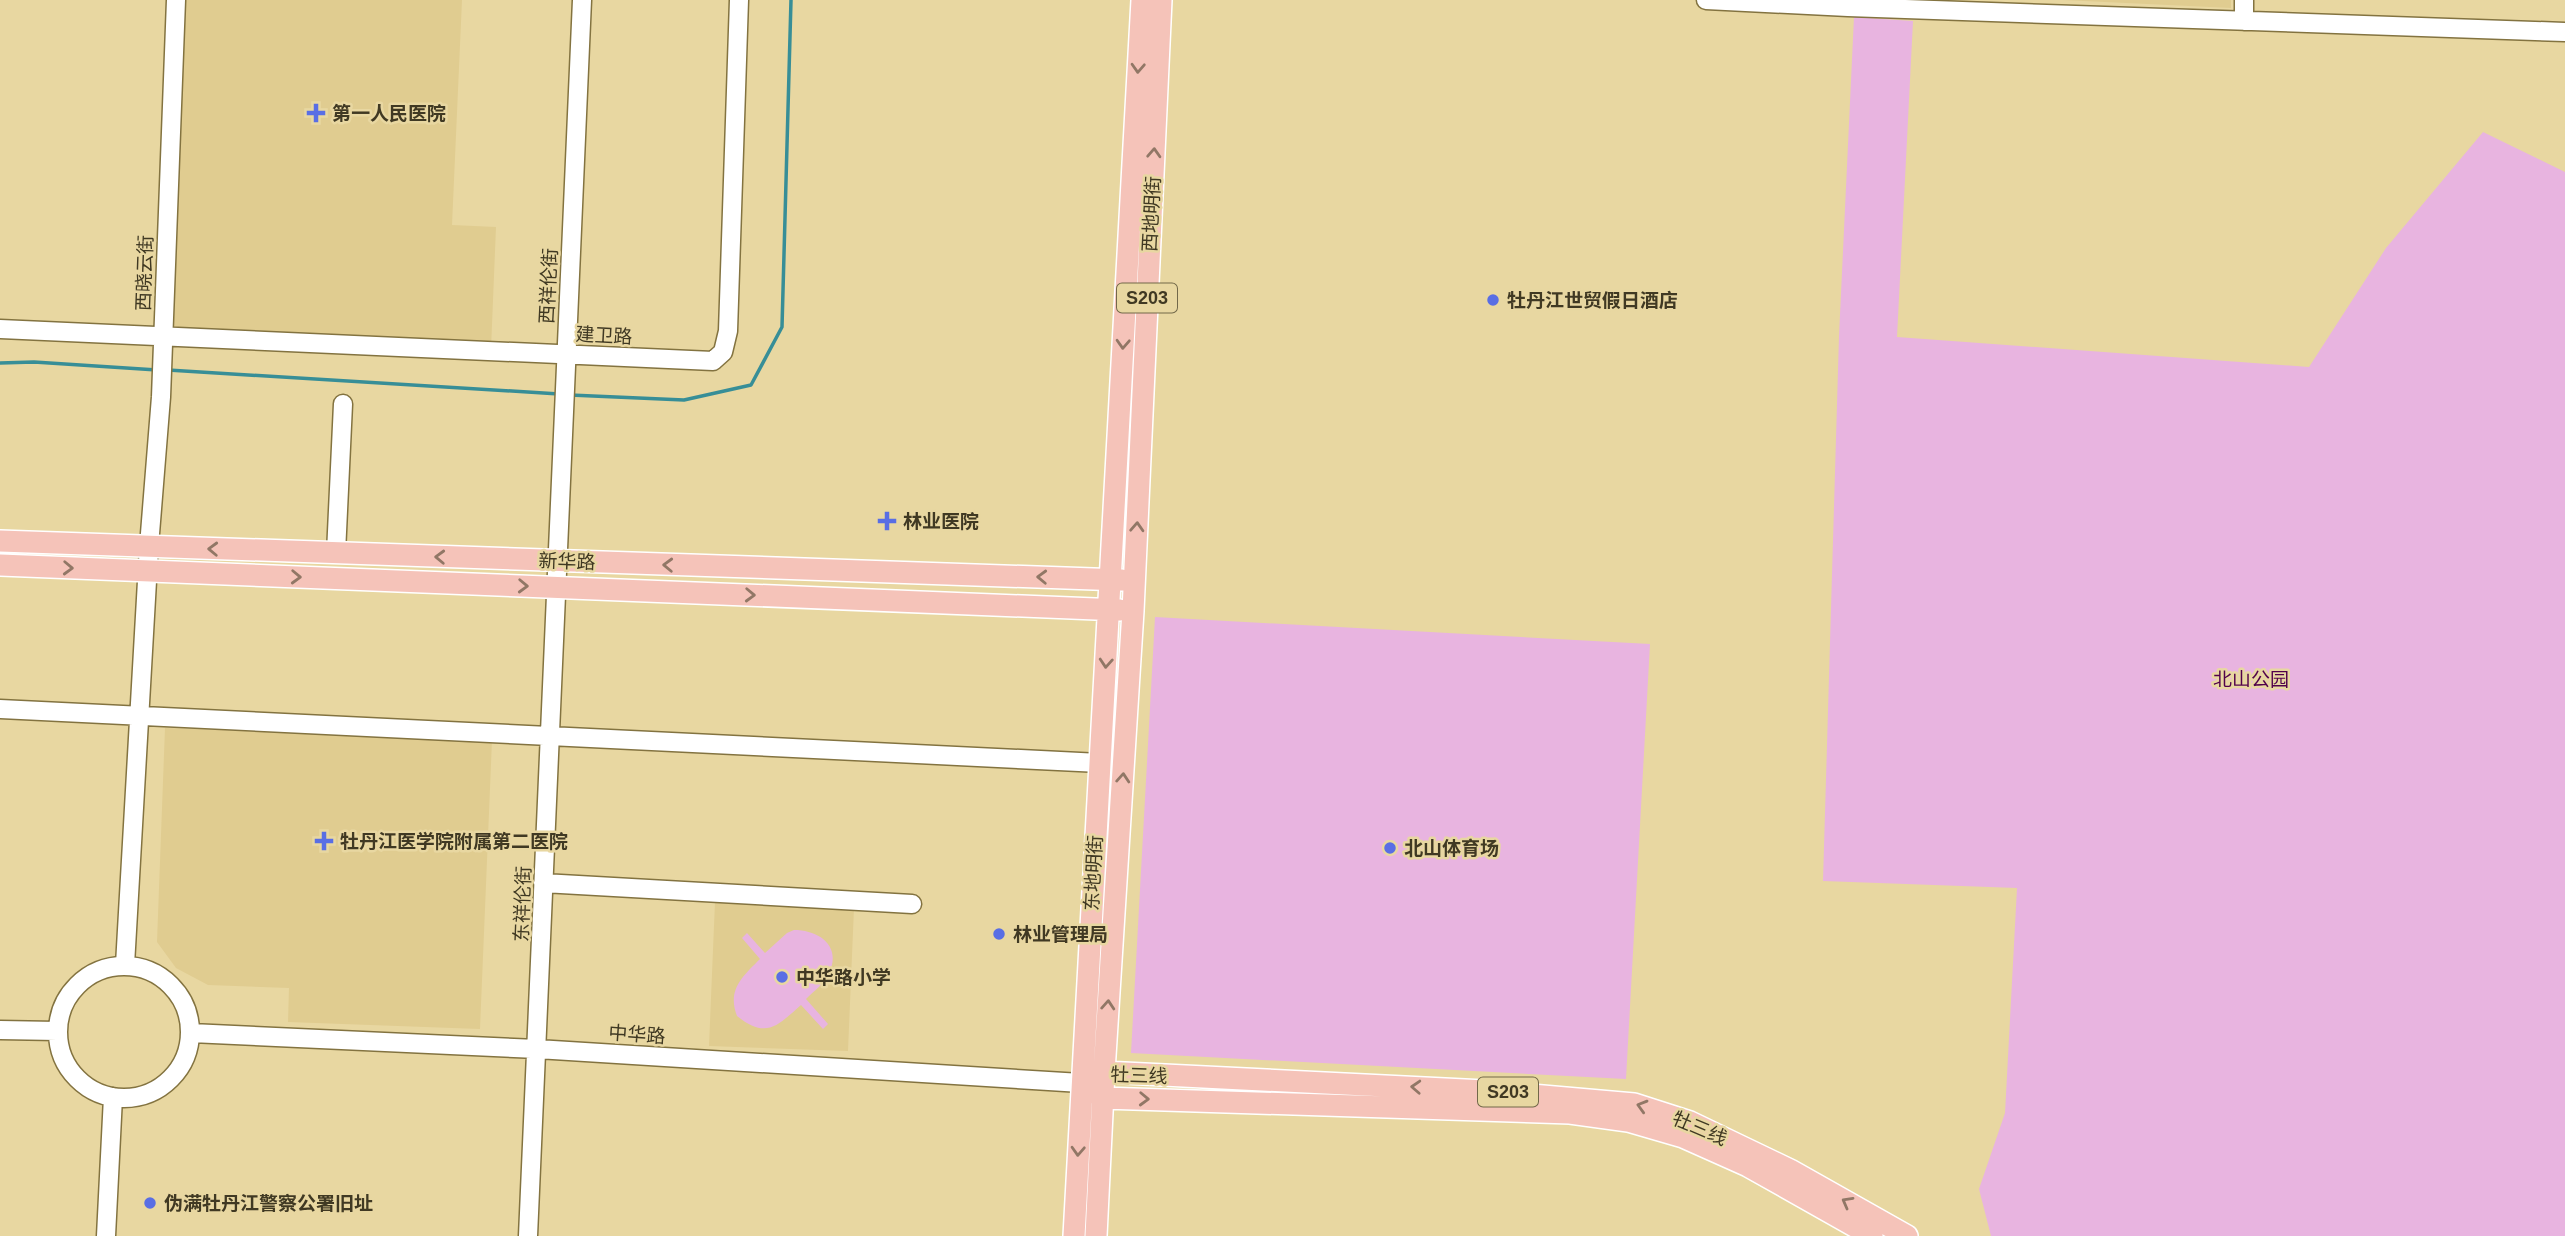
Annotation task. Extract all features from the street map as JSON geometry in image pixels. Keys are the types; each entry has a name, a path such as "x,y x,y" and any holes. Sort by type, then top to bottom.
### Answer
{"main road":[{"name":"西地明街","path":"1110,595 1142,0"},
{"name":"西地明街","path":"1134,596 1161,0"},
{"name":"新华路","path":"0,541 336,553 556,574 1134,596"},
{"path":"0,565 149,571 556,574 1134,596"},
{"name":"东地明街","path":"1074,1236 1110,595"},
{"name":"东地明街","path":"1097,1236 1104,1072 1134,596"},
{"name":"牡三线","path":"1081,1083 1104,1072 1498,1092 1634,1104 1690,1122 1790,1170 1907,1236"},
{"name":"牡三线","path":"1081,1083 1103,1098 1570,1113 1628,1121 1684,1137 1748,1166 1872,1236"}],"street":[{"name":"西晓云街","path":"125,965 163,337 176,0"},
{"name":"西祥伦街","path":"556,574 582,0"},
{"name":"建卫路","path":"0,330 713,361 723,352 727,331 739,0"},
{"path":"1706,0 2565,32"},
{"path":"2244,0 2244,21"},
{"path":"336,553 343,404"},
{"name":"东祥伦街","path":"528,1236 556,574"},
{"path":"0,709 1100,763"},
{"path":"544,883 912,904"},
{"path":"125,965 146,968 164,978 179,993 188,1012 191,1033 187,1055 177,1074 161,1088 141,1097 98,1094 81,1083 68,1069 60,1051 57,1031 61,1010 71,992 86,977 105,968 125,965"},
{"path":"0,1030 57,1031"},
{"name":"中华路","path":"191,1033 537,1049 1081,1083"},
{"path":"106,1236 113,1097"}],"shaded area":[{"name":"第一人民医院","path":"179,0 462,0 452,225 496,227 491,349 165,336"},
{"path":"2063,0 2231,0 2231,8"},
{"name":"牡丹江医学院附属第二医院","path":"165,728 492,740 480,1029 288,1022 289,988 208,985 176,968 157,942"},
{"name":"中华路小学","path":"715,902 854,908 848,1051 709,1046"}],"green space":[{"name":"北山公园","path":"1854,17 1913,21 1897,337 2309,367 2386,248 2483,132 2565,172 2565,1236 1991,1236 1979,1189 2005,1113 2017,888 1823,881 1839,336"},
{"name":"北山体育场","path":"1155,617 1650,644 1626,1079 1131,1053"},
{"path":"794,930 819,936 826,941 833,955 829,973 806,999 828,1024 823,1029 801,1005 772,1027 756,1027 747,1023 737,1016 734,1007 735,991 747,972 760,959 742,938 747,933 765,953"}],"waterway":[{"path":"570,395 684,400 751,385 782,327 791,0"},
{"path":"0,363 34,362 157,370"},
{"path":"168,370 559,394"}],"place":[{"name":"第一人民医院","path":"316,113"},
{"name":"牡丹江世贸假日酒店","path":"1493,300"},
{"name":"林业医院","path":"887,521"},
{"name":"牡丹江医学院附属第二医院","path":"324,841"},
{"name":"北山体育场","path":"1390,848"},
{"name":"林业管理局","path":"999,934"},
{"name":"中华路小学","path":"782,977"},
{"name":"伪满牡丹江警察公署旧址","path":"150,1203"}]}
